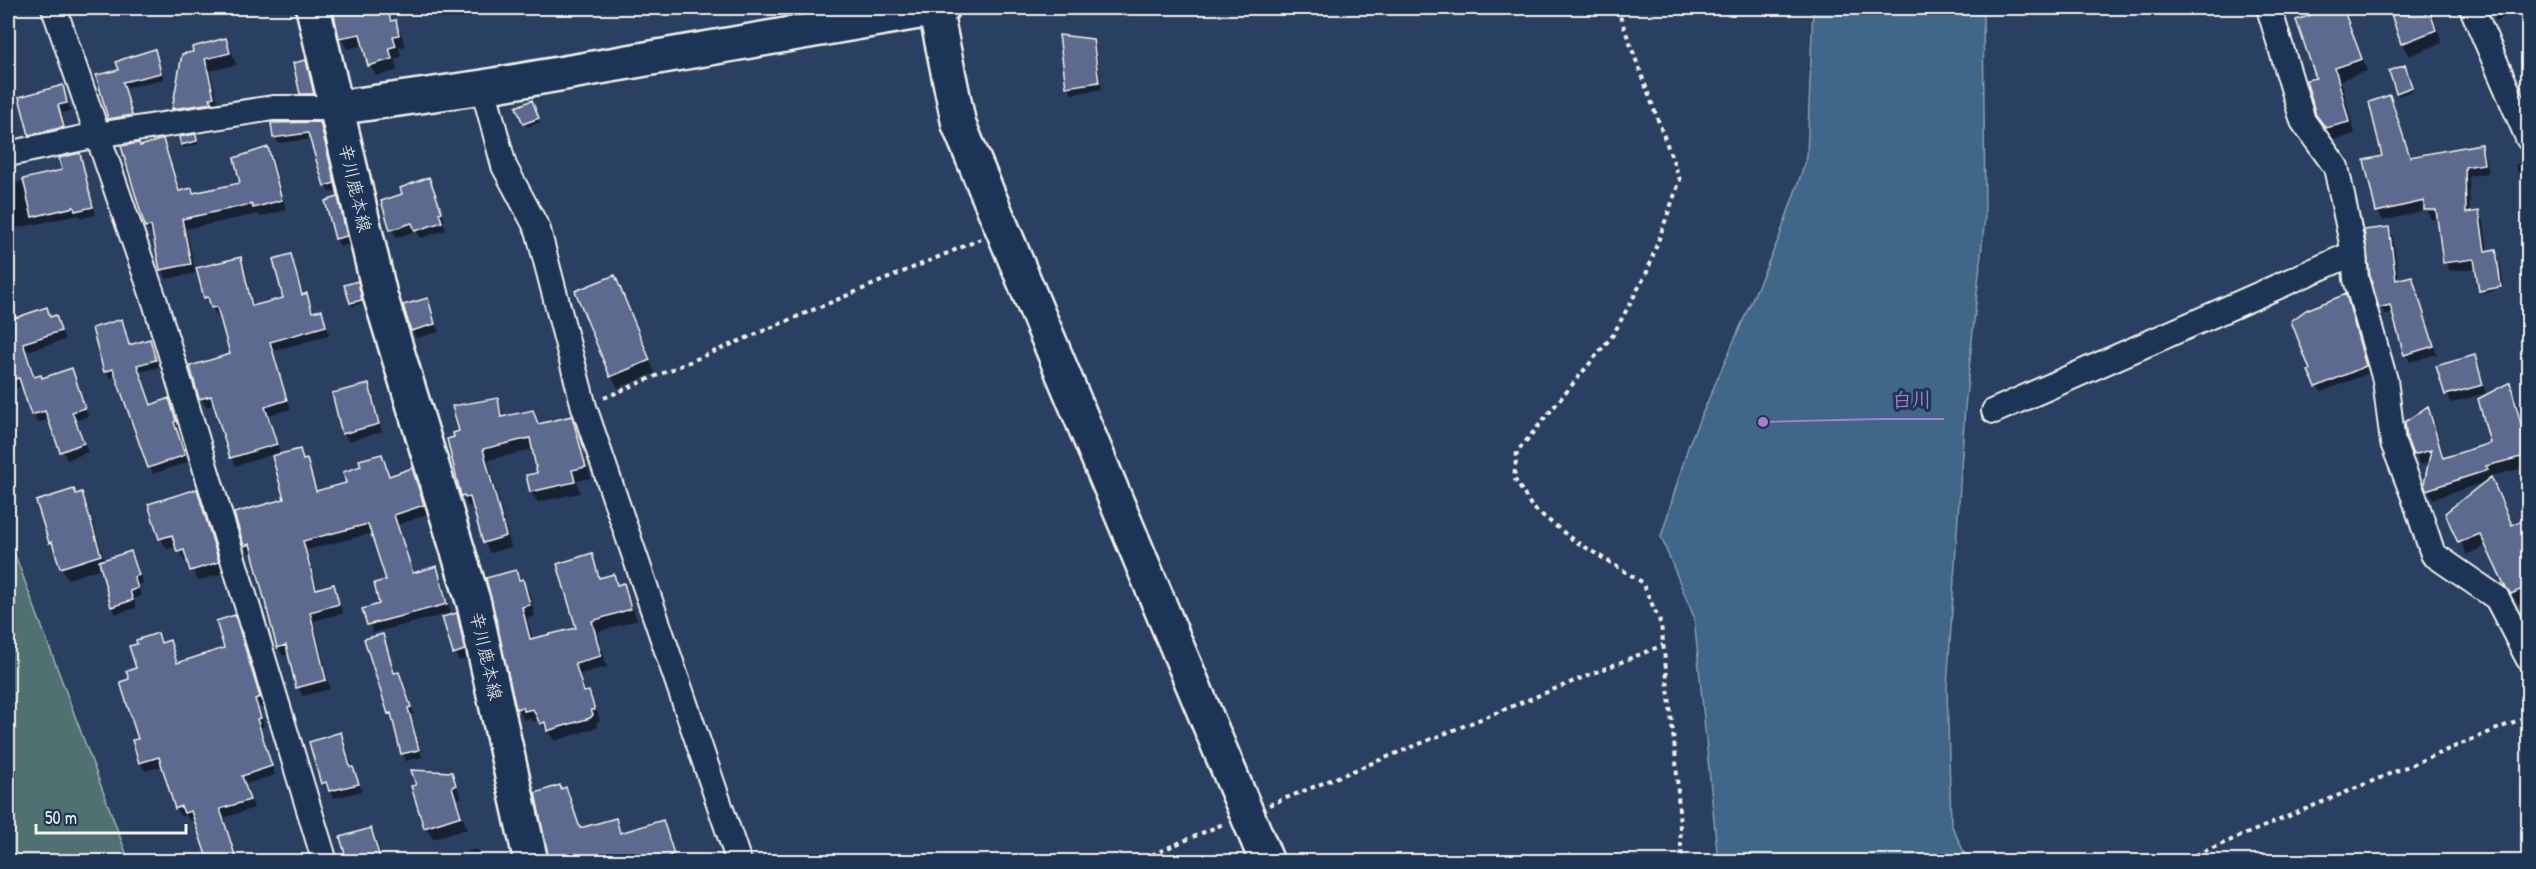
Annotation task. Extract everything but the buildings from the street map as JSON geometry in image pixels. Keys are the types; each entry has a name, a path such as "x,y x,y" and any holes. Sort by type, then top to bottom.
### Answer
{"main road":[{"name":"辛川鹿本線","path":"314,8 380,295 474,604 531,861"},
{"path":"336,108 483,87 937,8 959,124 1267,861"}],"street":[{"path":"54,8 155,302 325,861"},
{"path":"2269,8 2303,121 2336,167 2354,253 2356,279 2385,380 2392,443 2414,497 2433,554 2497,598 2529,658"},
{"path":"2472,8 2529,138"},
{"path":"483,87 504,166 538,230 584,407 740,861"},
{"path":"8,154 97,135 273,108 336,108"},
{"path":"1994,411 2354,253"}],"path":[{"path":"1617,8 1680,180 1647,272 1613,335 1517,452 1514,478 1532,507 1572,539 1642,582 1661,624 1676,760 1682,861"},
{"path":"584,407 1002,231"},
{"path":"1136,861 1663,645"},
{"path":"2179,861 2529,716"}],"green space":[{"path":"8,536 129,861 8,861"}],"water":[{"path":"1813,8 1983,8 1985,216 1965,407 1947,689 1951,824 1968,861 1718,861 1694,617 1661,537 1689,444 1779,238 1807,157"}],"place":[{"name":"白川","path":"1763,422"}]}
